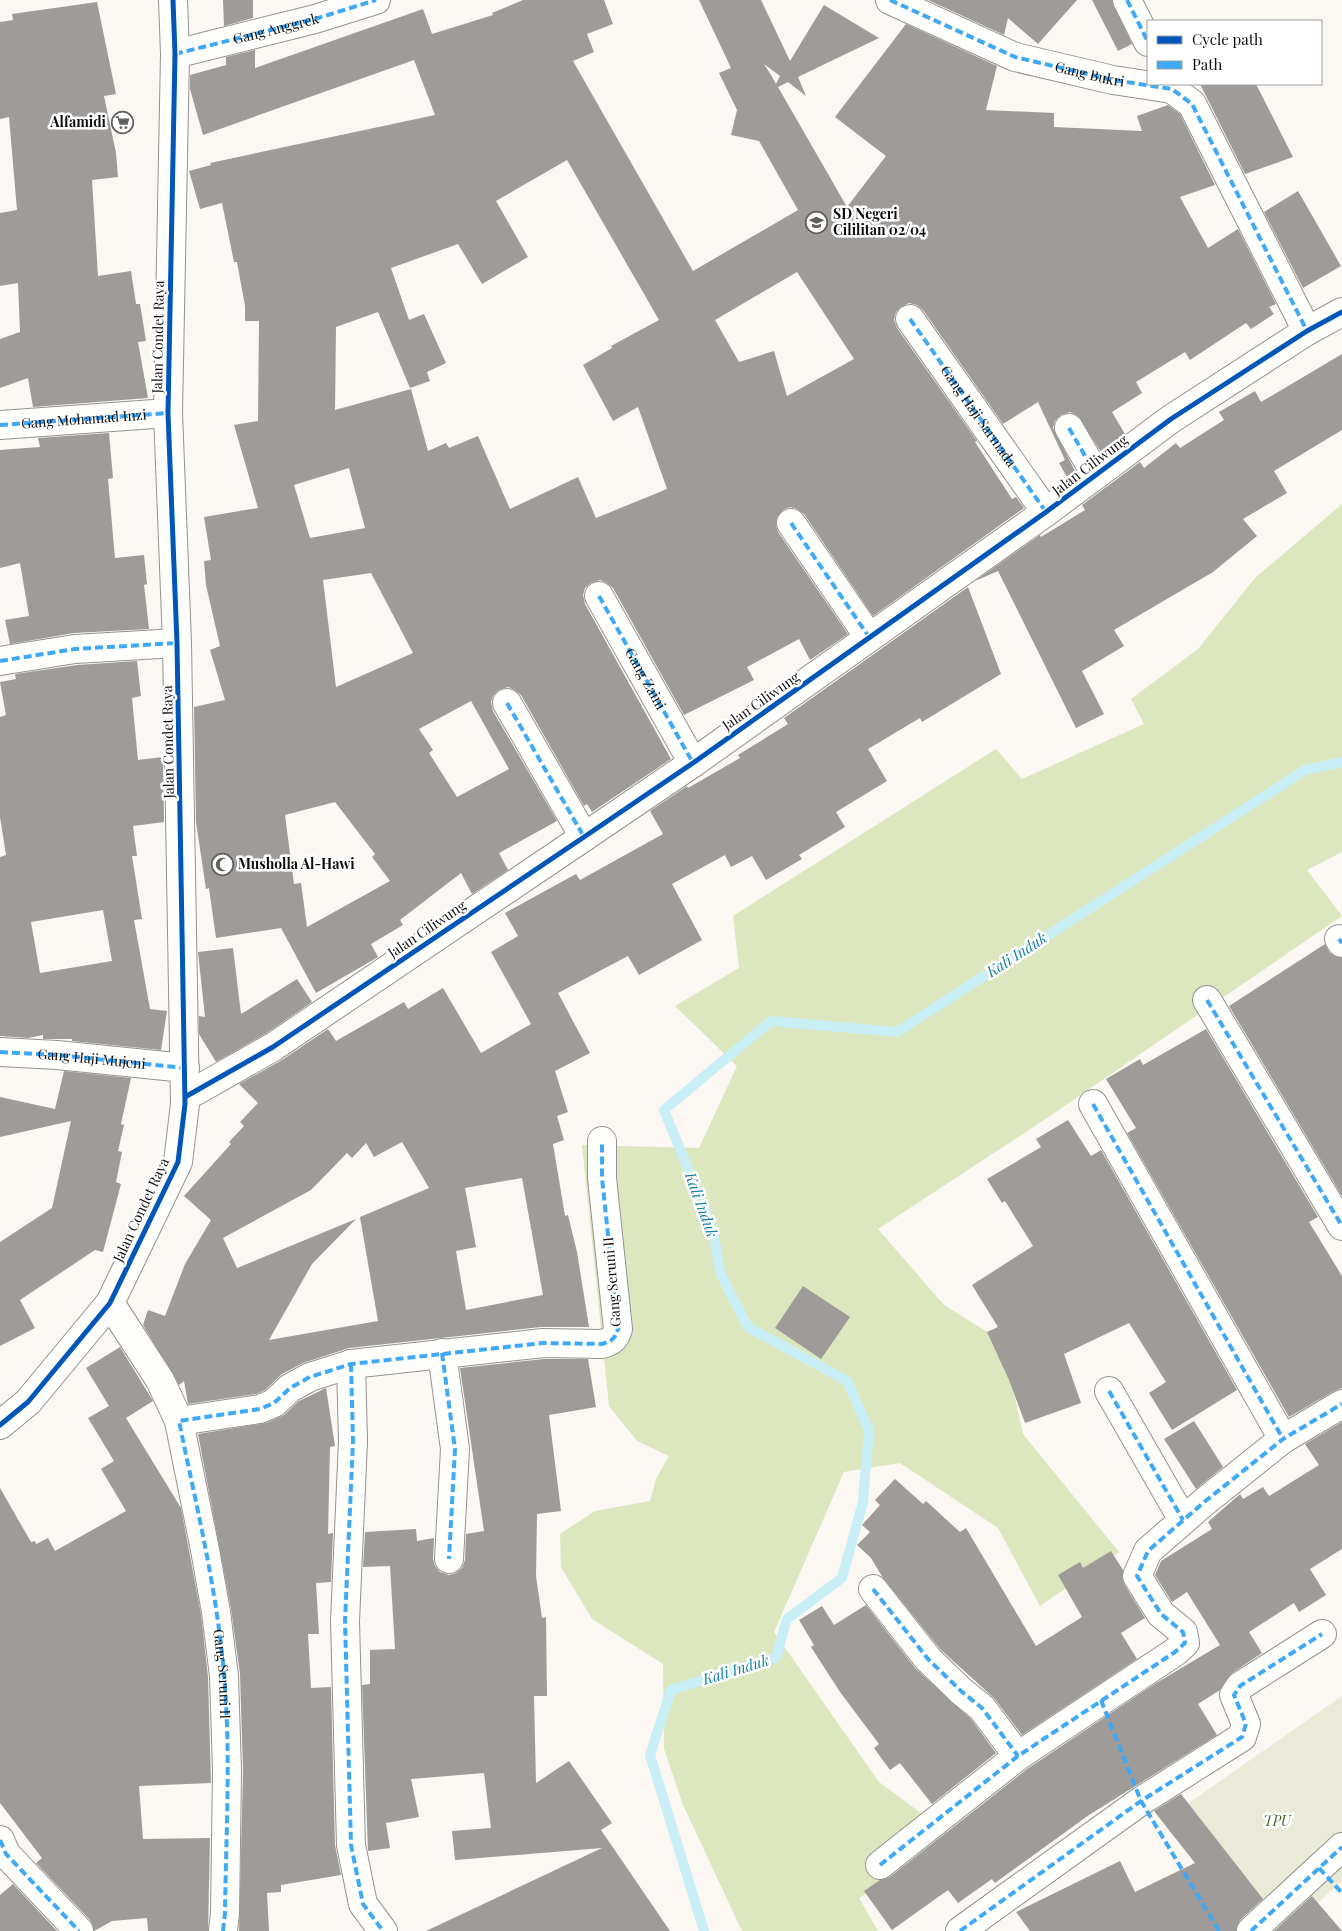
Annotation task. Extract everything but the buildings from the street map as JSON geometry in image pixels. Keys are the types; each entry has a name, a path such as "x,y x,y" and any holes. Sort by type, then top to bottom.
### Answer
{"street":[{"name":"Jalan Condet Raya","path":"0,1425 28,1402 110,1303 178,1162 185,1097 185,1068 178,643 168,413 175,54 173,0"},
{"name":"Gang Anggrek","path":"175,54 315,19 376,0"},
{"name":"Gang Bukri","path":"890,0 1015,57 1113,80 1147,84"},
{"path":"1127,0 1147,40"},
{"name":"Gang Bukri","path":"1171,86 1192,104 1307,332"},
{"name":"Jalan Ciliwung","path":"185,1097 273,1047 584,837 693,763 1046,512 1171,419 1307,332 1342,312"},
{"name":"Gang Haji Sarmada","path":"910,319 1046,512"},
{"name":"Gang Mohamad Inzi","path":"0,425 168,413"},
{"path":"1069,428 1096,475"},
{"path":"791,523 869,638"},
{"name":"Gang Zaini","path":"599,596 693,763"},
{"path":"0,661 74,648 178,643"},
{"path":"507,703 584,837"},
{"path":"1208,1000 1342,1226"},
{"name":"Gang Haji Mujeni","path":"0,1052 57,1055 185,1068"},
{"path":"1093,1104 1284,1439"},
{"name":"Gang Seruni II","path":"180,1421 260,1409 274,1403 290,1388 310,1377 351,1364 543,1343 602,1344 611,1342 616,1337 618,1328 602,1178 602,1141"},
{"name":"Gang Seruni II","path":"110,1303 160,1380 180,1421 216,1612 224,1676 227,1771 225,1913 223,1931"},
{"path":"442,1353 455,1449 449,1559"},
{"path":"351,1364 353,1441 345,1620 351,1845 363,1904 383,1931"},
{"path":"1109,1391 1183,1520"},
{"path":"880,1865 1018,1756 1175,1652 1185,1642 1183,1632 1161,1614 1137,1576 1148,1551 1183,1520 1284,1439 1342,1404"},
{"path":"873,1589 928,1659 960,1691 982,1708 1018,1756"},
{"path":"960,1931 1141,1801 1242,1737 1246,1724 1234,1695 1240,1686 1322,1634"},
{"path":"1252,1931 1342,1847"},
{"path":"2,1851 79,1931"}],"green space":[{"path":"1342,504 1342,852 1307,870 1342,916 1041,1122 878,1229 944,1305 1002,1341 1023,1434 1119,1552 1040,1606 998,1528 900,1463 844,1472 774,1632 879,1782 953,1837 859,1898 878,1931 742,1931 683,1805 664,1749 663,1664 592,1619 561,1567 560,1534 595,1511 650,1501 656,1479 669,1456 637,1441 609,1406 582,1145 699,1148 737,1066 675,1006 739,968 733,916 996,749 1022,779 1144,724 1131,699 1198,649 1255,578"},
{"name":"TPU","path":"1342,1696 1342,1881 1287,1931 1284,1931 1183,1807"}],"waterway":[{"name":"Kali Induk","path":"704,1931 650,1755 671,1690 776,1658 787,1619 842,1578 863,1502 869,1430 847,1381 748,1327 721,1275 712,1227 664,1110 771,1021 897,1032 1305,770 1342,762"}],"marked path":[{"path":"175,54 315,19 376,0"},
{"path":"890,0 1015,57 1113,80 1172,89 1192,104 1307,331"},
{"path":"1127,0 1147,40"},
{"path":"910,319 1046,512"},
{"path":"0,425 168,413"},
{"path":"1069,428 1096,475"},
{"path":"791,523 869,637"},
{"path":"599,596 693,763"},
{"path":"0,661 75,649 177,643"},
{"path":"507,703 584,837"},
{"path":"1339,939 1342,943"},
{"path":"1207,1000 1342,1226"},
{"path":"0,1052 57,1055 185,1068"},
{"path":"1093,1104 1283,1439"},
{"path":"223,1931 228,1764 224,1675 211,1579 179,1421 260,1409 274,1403 290,1388 310,1377 351,1364 543,1343 602,1344 611,1341 618,1329 602,1178 602,1141"},
{"path":"442,1353 455,1449 449,1559"},
{"path":"351,1364 353,1441 345,1621 351,1845 363,1904 383,1931"},
{"path":"1109,1391 1183,1520"},
{"path":"880,1865 1018,1756 1175,1652 1185,1643 1183,1632 1161,1614 1137,1576 1148,1551 1203,1503 1283,1439 1342,1404"},
{"path":"873,1589 928,1659 961,1691 982,1708 1018,1756"},
{"path":"960,1931 1141,1801 1242,1737 1246,1724 1234,1695 1240,1686 1322,1634"},
{"path":"1101,1700 1141,1801 1219,1931"},
{"path":"0,1840 6,1854 79,1931"},
{"path":"1251,1931 1342,1847"},
{"path":"1319,1868 1342,1893"}],"cycle path":[{"path":"0,1425 28,1402 110,1303 178,1162 185,1104 177,643 168,413 175,54 173,0"},
{"path":"185,1097 273,1047 584,837 693,763 1046,512 1171,419 1307,331 1342,312"}],"place":[{"name":"Alfamidi","path":"122,122"},
{"name":"SD Negeri Cililitan 02/04","path":"817,222"},
{"name":"Musholla Al-Hawi","path":"222,864"}]}
